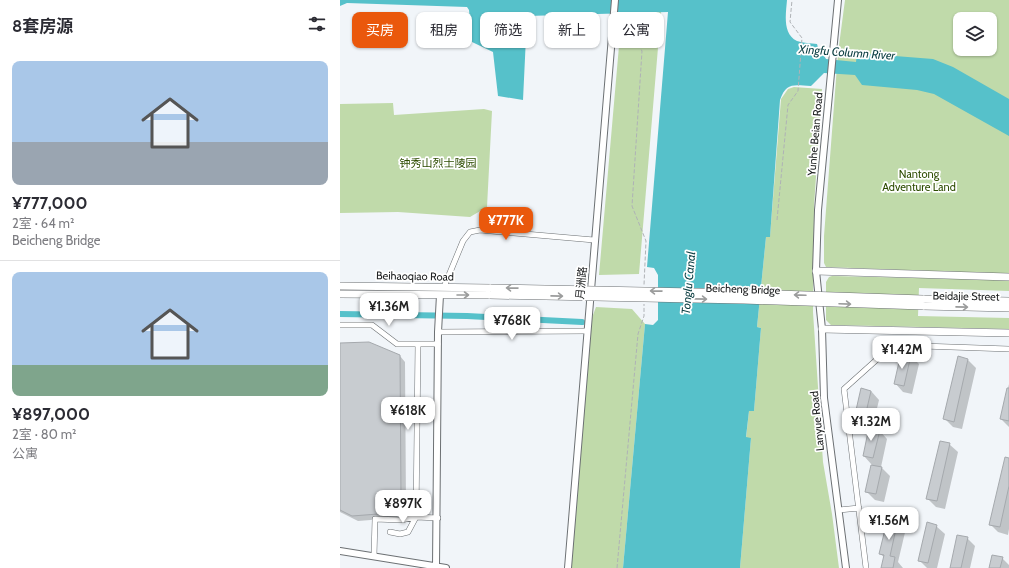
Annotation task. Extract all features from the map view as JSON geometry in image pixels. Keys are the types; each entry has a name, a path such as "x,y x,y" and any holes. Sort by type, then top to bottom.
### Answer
{"main road":[{"path":"816,271 1009,277"},
{"name":"Beihaoqiao Road","path":"340,286 444,287 491,291"},
{"name":"Beihaoqiao Road","path":"340,294 440,294 491,291"},
{"name":"Beicheng Bridge","path":"491,291 744,300 923,303"},
{"name":"Beidajie Street","path":"923,303 1009,301"},
{"name":"Beidajie Street","path":"923,303 1009,308"},
{"path":"822,329 1009,333"}],"street":[{"name":"月洲路","path":"568,568 615,0"},
{"name":"Yunhe Beian Road","path":"816,271 818,210 832,47 838,0"},
{"path":"444,287 463,241 470,232 480,230 594,240"},
{"name":"Lanyue Road","path":"816,271 822,329 824,398 846,568"},
{"path":"436,568 438,518 438,332 440,294"},
{"path":"340,325 372,325 397,344 438,344"},
{"path":"438,332 587,331"},
{"path":"390,532 400,534 408,532 416,517 418,344"},
{"path":"866,568 844,389 893,345 1009,349"},
{"path":"839,510 859,508"},
{"path":"374,556 375,519 400,520 416,517 438,518"},
{"path":"340,551 436,568 446,568"}],"path":[{"path":"777,220 788,105 798,91 802,38 790,22 792,0"}],"green space":[{"path":"623,0 662,0 661,12 622,12"},
{"name":"Nantong Adventure Land","path":"845,0 1009,0 1009,274 826,267 824,263 824,236 838,53"},
{"path":"619,48 658,48 639,274 599,275"},
{"path":"794,87 822,89 814,206 813,312 823,462 839,568 740,568 751,438 746,438 749,411 754,411 761,328 757,327 766,237 770,236 781,99 788,89"},
{"name":"钟秀山烈士陵园","path":"393,103 394,115 484,109 492,111 487,207 470,217 398,212 340,213 340,104"},
{"path":"829,277 1009,280 1009,291 919,288 918,316 1009,318 1009,329 831,325 826,320 826,282"},
{"path":"596,307 632,309 645,324 623,568 568,568 587,331"}],"water":[{"name":"Tonglu Canal","path":"340,0 787,0 786,23 792,38 804,43 817,44 819,51 826,59 856,62 857,53 933,59 953,67 1009,99 1009,136 934,94 917,90 862,85 855,75 824,73 811,86 791,86 788,87 782,94 780,100 770,237 766,237 757,327 761,328 754,411 749,411 746,437 751,438 740,568 623,568 645,324 653,325 658,320 658,275 654,268 647,267 668,12 608,12 608,14 600,14 600,12 544,12 544,16 536,16 536,12 480,12 480,46 472,42 472,12 469,12 467,7 347,3 340,6"},
{"path":"485,48 525,48 523,100 498,96 493,52"}],"building":[{"path":"369,342 400,355 401,500 391,513 352,516 340,510 340,343"},
{"path":"901,353 911,355 904,386 894,384"},
{"path":"958,356 968,359 954,422 943,419"},
{"path":"861,388 871,391 864,421 854,419"},
{"path":"1007,388 1009,388 1009,421 1000,419"},
{"path":"869,427 880,430 873,458 863,456"},
{"path":"940,441 950,443 937,501 926,499"},
{"path":"1005,457 1009,458 1009,486 1000,527 989,525"},
{"path":"871,465 882,467 876,494 865,492"},
{"path":"889,513 899,515 890,556 895,557 893,568 881,568 884,555 879,554"},
{"path":"927,522 937,525 928,563 918,561"},
{"path":"957,535 968,537 961,568 950,568"},
{"path":"992,555 1003,557 1000,568 989,568"}],"waterway":[{"path":"340,314 467,316 582,322"}],"water label":[{"name":"Xingfu Column River","path":"847,52"}]}
